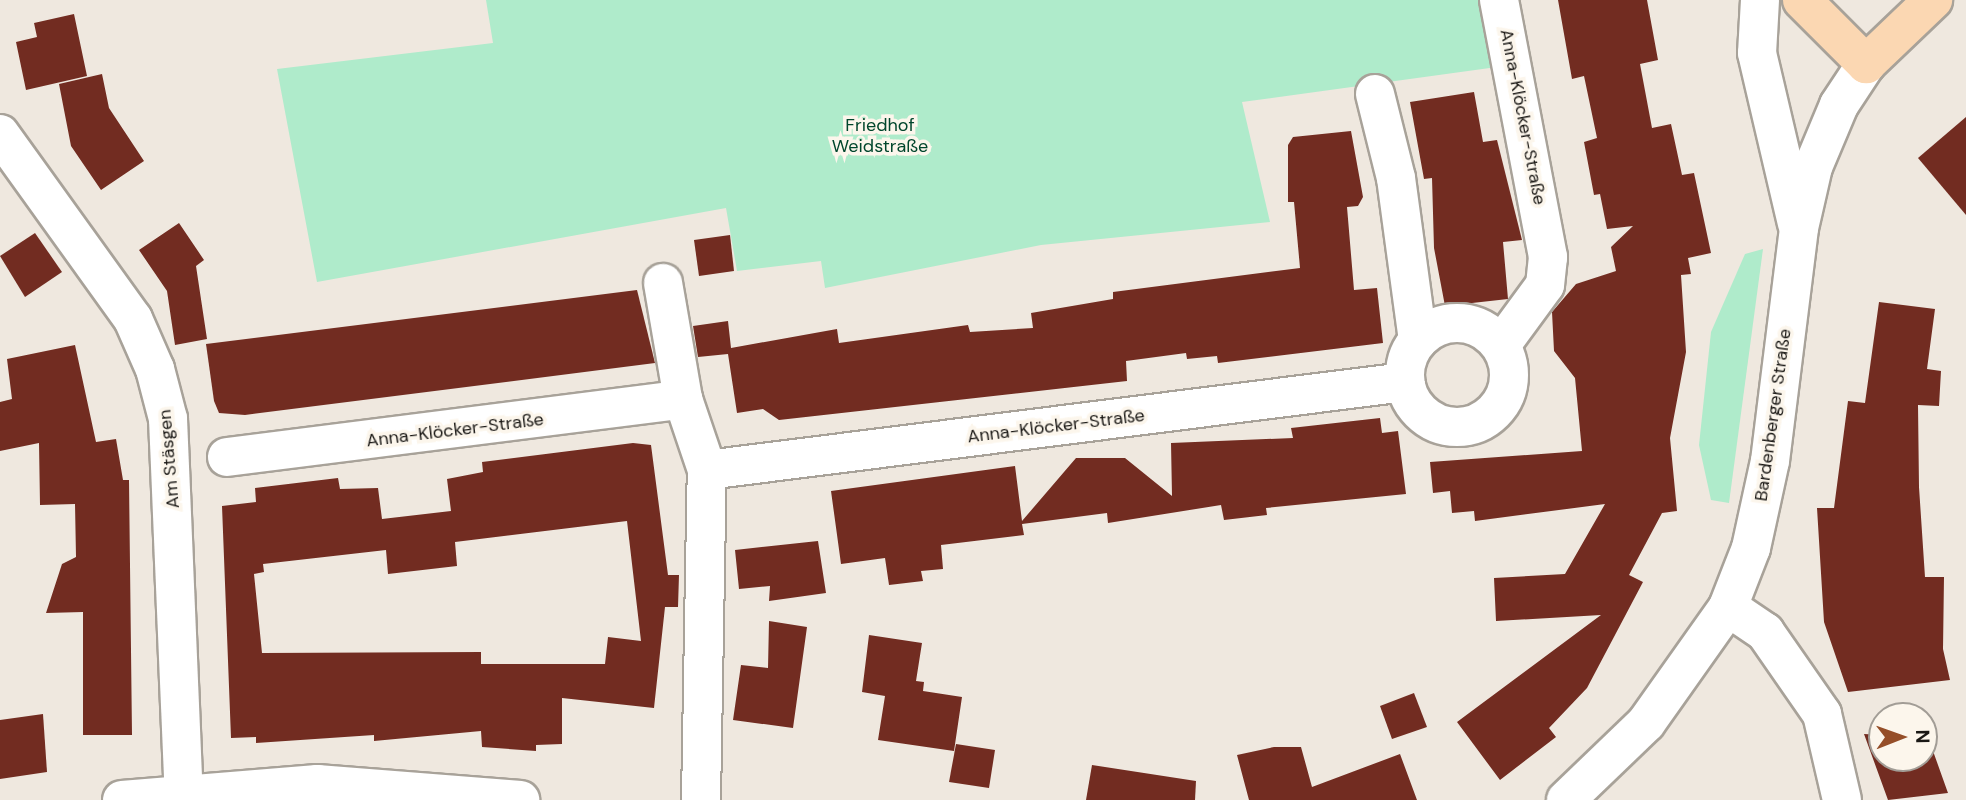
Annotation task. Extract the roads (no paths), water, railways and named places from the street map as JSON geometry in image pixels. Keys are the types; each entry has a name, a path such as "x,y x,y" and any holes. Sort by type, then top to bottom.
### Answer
{"main road":[{"path":"1802,0 1866,64 1933,0"}],"street":[{"name":"Anna-Klöcker-Straße","path":"1499,0 1548,257 1545,285 1501,345"},
{"path":"1760,0 1757,52 1799,228"},
{"name":"Bardenberger Straße","path":"1566,800 1646,723 1728,607 1751,548 1770,461 1799,228 1827,130 1866,64"},
{"path":"1375,94 1396,178 1418,341 1405,382 1410,398 1436,423 1480,422 1508,389 1509,362 1501,345 1484,329 1453,322 1418,341"},
{"name":"Am Stäsgen","path":"0,134 133,319 155,369 169,419 184,796"},
{"path":"663,283 683,399 707,470 701,800"},
{"name":"Anna-Klöcker-Straße","path":"707,470 1405,382"},
{"name":"Anna-Klöcker-Straße","path":"227,457 683,399"},
{"path":"1728,607 1765,632 1822,714 1842,800"},
{"path":"122,800 340,785 520,800"}],"park label":[{"name":"Friedhof Weidstraße","path":"880,136"}]}
